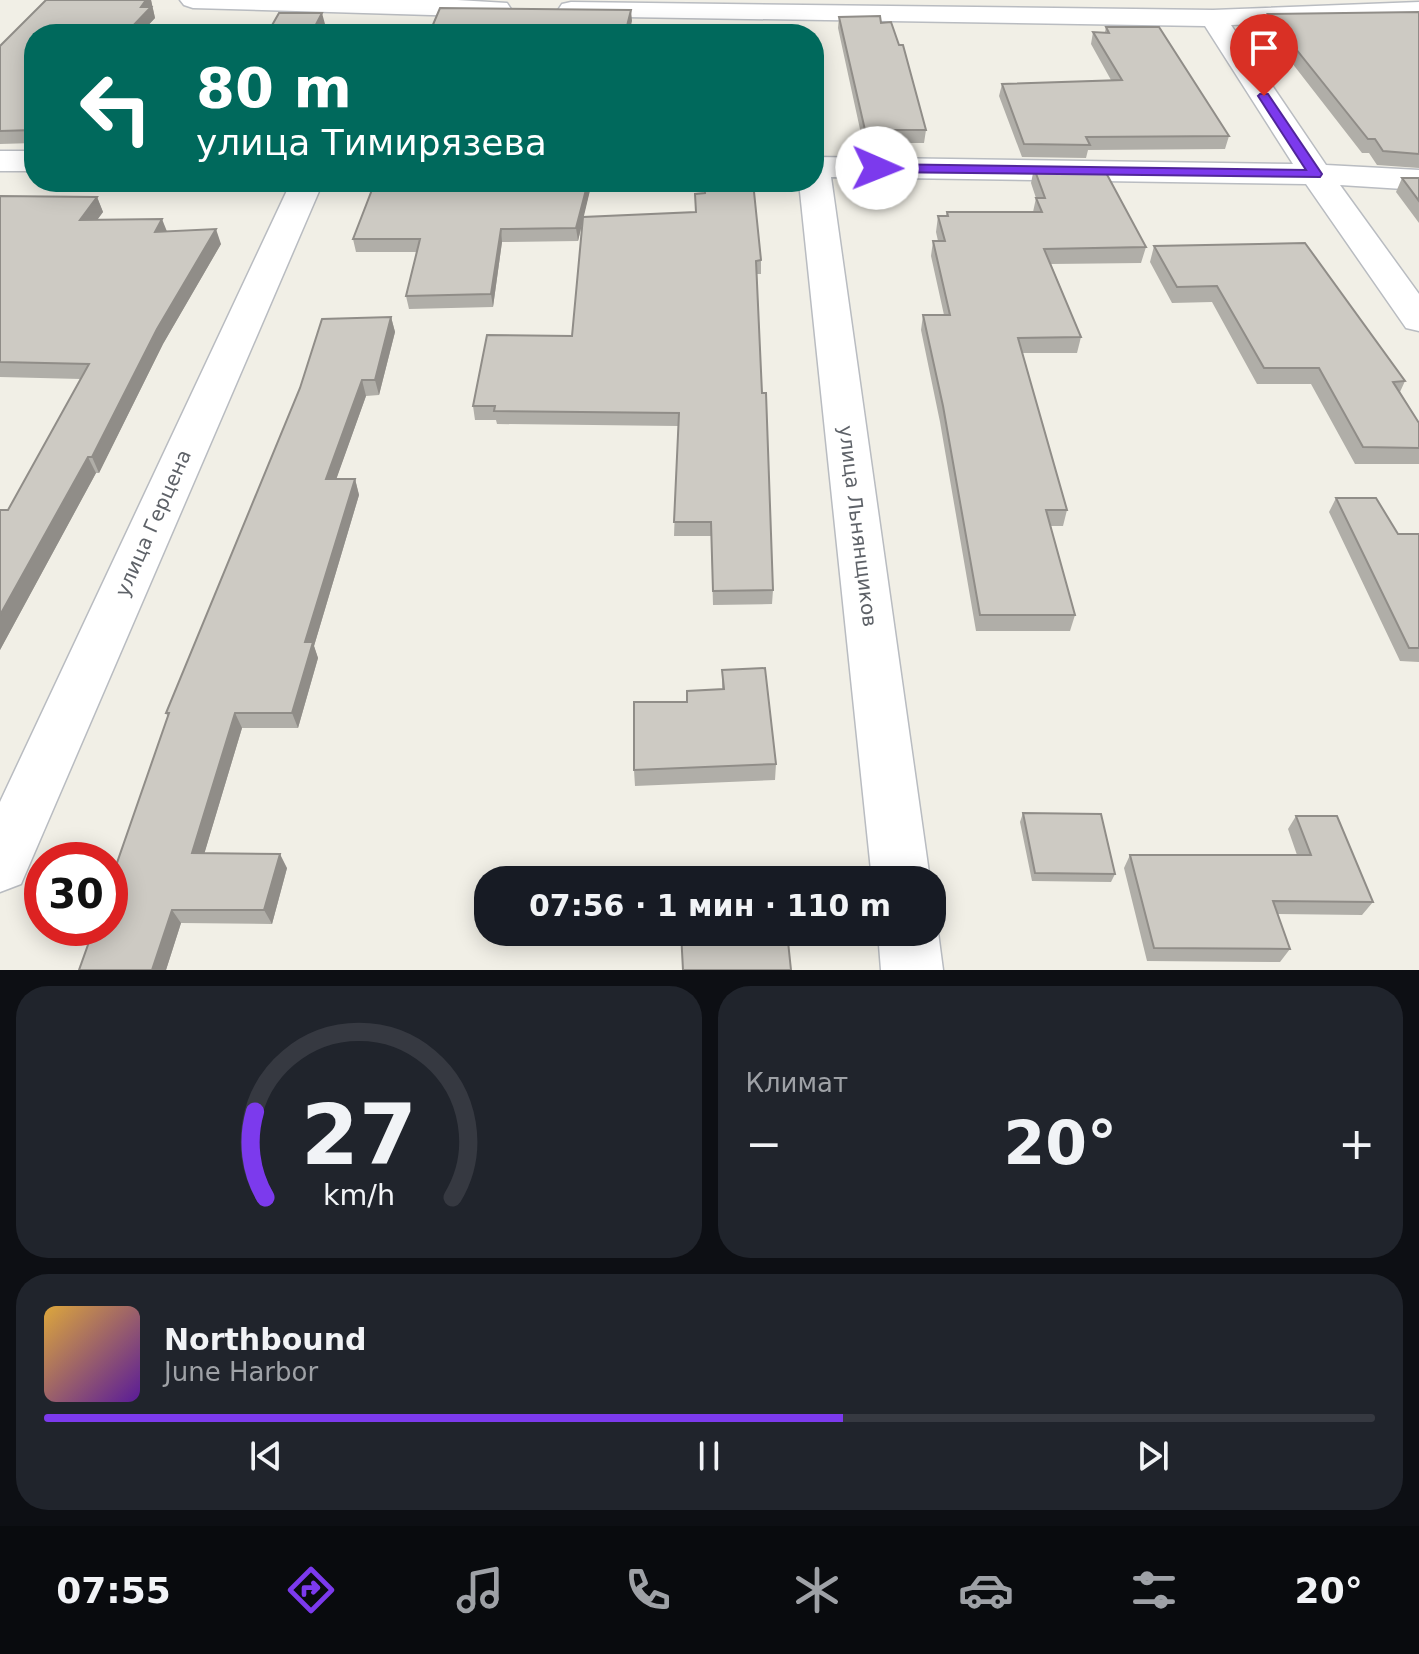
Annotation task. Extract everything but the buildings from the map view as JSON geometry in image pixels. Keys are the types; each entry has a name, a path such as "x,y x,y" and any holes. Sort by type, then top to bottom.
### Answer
{"street":[{"path":"193,0 530,10 789,24 1213,18 1419,10"},
{"path":"375,24 382,7"},
{"path":"1213,18 1316,174 1419,320"},
{"path":"0,161 24,161"},
{"path":"824,170 1316,174 1419,180"},
{"name":"улица Герцена","path":"0,865 303,192"},
{"name":"улица Льнянщиков","path":"817,192 899,866"},
{"path":"909,946 912,970"}],"route":[{"path":"877,168 1316,174 1264,96"}]}
